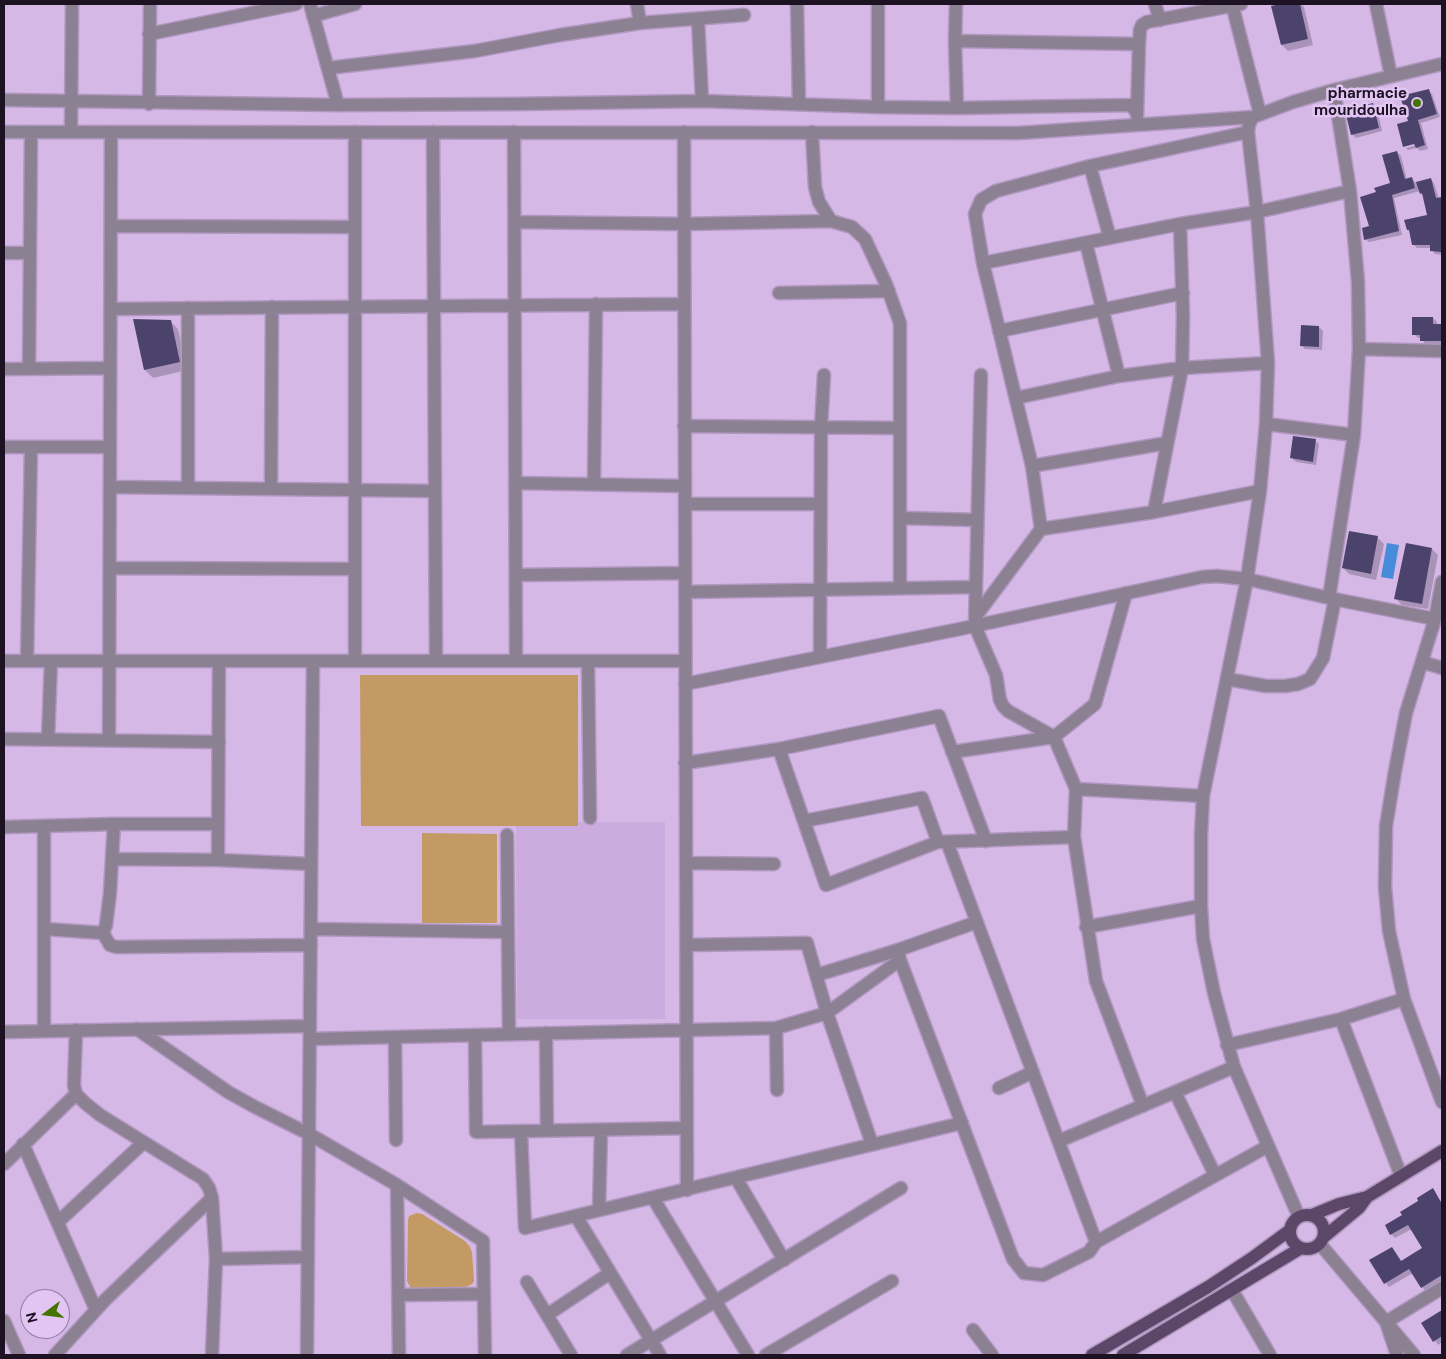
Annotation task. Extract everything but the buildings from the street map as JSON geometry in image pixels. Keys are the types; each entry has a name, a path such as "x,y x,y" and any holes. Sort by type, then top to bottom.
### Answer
{"main road":[{"path":"1367,1197 1359,1208 1322,1240 1308,1249 1301,1248 1291,1238 1290,1230 1294,1220 1339,1204 1367,1197 1442,1151"},
{"path":"1305,1216 1318,1218 1323,1223 1325,1230 1322,1240"},
{"path":"1092,1355 1208,1287 1290,1230"},
{"path":"1124,1355 1301,1248"}],"street":[{"path":"71,132 72,4"},
{"path":"149,104 150,4"},
{"path":"149,34 296,4"},
{"path":"338,105 312,10 355,4"},
{"path":"637,4 640,23"},
{"path":"797,4 799,104"},
{"path":"878,4 878,108"},
{"path":"956,4 957,108"},
{"path":"1155,4 1160,20"},
{"path":"1136,119 1139,44 1142,26 1147,22 1235,4 1256,115 1249,124 1248,132 1257,212 1268,363 1266,424 1260,491 1246,578 1203,796 1201,836 1203,939 1214,993 1234,1067 1268,1146 1305,1216"},
{"path":"1376,4 1391,76"},
{"path":"328,68 475,50 560,34 640,23 744,15"},
{"path":"698,19 702,101"},
{"path":"955,41 1139,44"},
{"path":"4,132 1020,133 1136,119 1256,115 1334,90 1442,66"},
{"path":"1227,679 1266,686 1298,684 1310,679 1323,658 1354,435 1359,349 1358,282 1350,191 1334,90"},
{"path":"4,100 149,104 338,105 702,101 878,108 1131,106 1136,119"},
{"path":"29,368 31,132"},
{"path":"109,740 111,132"},
{"path":"355,132 355,661"},
{"path":"433,132 436,661"},
{"path":"514,132 516,661"},
{"path":"684,132 687,1190"},
{"path":"812,132 815,187 819,202 831,221"},
{"path":"975,621 1041,530 1032,466 983,263 975,214 981,200 996,191 1090,166 1248,132"},
{"path":"1090,166 1110,238"},
{"path":"983,263 1180,224 1257,212 1350,191"},
{"path":"515,222 684,224 831,221 852,227 865,238 889,291 900,323 900,588"},
{"path":"1154,512 1182,368 1180,224"},
{"path":"111,226 355,227"},
{"path":"1086,243 1119,376"},
{"path":"4,253 30,253"},
{"path":"779,293 889,291"},
{"path":"999,331 1182,293"},
{"path":"594,484 596,304"},
{"path":"110,309 684,304"},
{"path":"271,489 272,307"},
{"path":"188,308 188,488"},
{"path":"1359,349 1442,351"},
{"path":"1016,398 1119,376 1182,368 1268,363"},
{"path":"4,369 110,368"},
{"path":"820,657 821,427 824,375"},
{"path":"980,375 975,621 996,675 1000,700 1003,706 1008,711 1054,737 1076,789 1074,837 1086,927 1096,981 1143,1106"},
{"path":"1266,424 1354,435"},
{"path":"684,426 900,428"},
{"path":"1032,466 1166,443"},
{"path":"4,447 110,447"},
{"path":"28,661 31,447"},
{"path":"515,483 685,486"},
{"path":"110,487 435,491"},
{"path":"1041,530 1154,512 1260,491"},
{"path":"685,504 821,504"},
{"path":"900,518 977,520"},
{"path":"110,568 355,570"},
{"path":"516,575 685,573"},
{"path":"685,684 820,657 975,621 1202,577 1246,578 1332,599 1435,619"},
{"path":"1442,582 1435,619 1406,713 1386,826 1385,887 1388,922 1398,977 1404,999 1438,1075 1442,1102"},
{"path":"685,592 976,587"},
{"path":"952,752 1054,737 1095,704 1126,593"},
{"path":"588,660 590,818"},
{"path":"4,661 685,660"},
{"path":"48,739 51,661"},
{"path":"218,860 219,661"},
{"path":"307,1355 314,661"},
{"path":"1422,662 1442,668"},
{"path":"686,763 779,749 939,716 986,841"},
{"path":"4,739 218,742"},
{"path":"779,749 826,885 943,842 1074,837"},
{"path":"1076,789 1203,796"},
{"path":"804,822 922,798 977,922 1096,1242"},
{"path":"114,824 108,915 103,933 110,945 116,947 311,945"},
{"path":"4,827 218,824"},
{"path":"44,827 44,1031"},
{"path":"507,835 509,1034"},
{"path":"112,859 218,860 312,864"},
{"path":"686,863 774,864"},
{"path":"1086,927 1202,906"},
{"path":"817,975 899,955 977,922"},
{"path":"311,928 508,932"},
{"path":"45,929 103,933"},
{"path":"686,945 807,943 827,1014 872,1144"},
{"path":"310,1040 776,1028 827,1014 899,955"},
{"path":"899,955 1013,1259 1024,1273 1043,1275 1089,1252 1096,1242 1268,1146"},
{"path":"1227,1045 1342,1018 1404,999"},
{"path":"1342,1018 1402,1176"},
{"path":"4,1032 310,1026"},
{"path":"776,1028 777,1090"},
{"path":"137,1029 228,1092 255,1108 309,1134 397,1185 483,1241 485,1355"},
{"path":"76,1030 74,1085 76,1094 100,1115 204,1179 210,1188 216,1259 211,1355 216,1355"},
{"path":"546,1033 547,1130"},
{"path":"476,1035 476,1132 686,1128"},
{"path":"395,1037 396,1140"},
{"path":"1059,1142 1234,1067"},
{"path":"999,1088 1033,1072"},
{"path":"1175,1092 1215,1175"},
{"path":"4,1164 76,1094"},
{"path":"522,1131 525,1228 962,1122"},
{"path":"599,1210 601,1130"},
{"path":"58,1222 143,1143"},
{"path":"23,1144 96,1310"},
{"path":"736,1178 784,1260"},
{"path":"397,1185 399,1355"},
{"path":"627,1355 901,1188"},
{"path":"55,1355 96,1310 212,1198"},
{"path":"653,1198 748,1355"},
{"path":"576,1216 660,1355"},
{"path":"1322,1240 1414,1355"},
{"path":"216,1259 308,1257"},
{"path":"547,1315 610,1273"},
{"path":"527,1282 571,1355"},
{"path":"766,1355 892,1282"},
{"path":"1386,1322 1442,1288"},
{"path":"1232,1290 1270,1355"},
{"path":"399,1295 484,1294"},
{"path":"4,1321 19,1355"},
{"path":"1386,1322 1397,1355"},
{"path":"973,1330 992,1355"}],"shaded area":[{"path":"360,675 578,675 578,826 361,826"},
{"path":"516,822 665,822 665,1019 517,1019"},
{"path":"422,833 497,834 497,923 422,923"},
{"path":"417,1213 422,1214 465,1241 470,1247 474,1281 472,1284 466,1287 411,1288 407,1281 408,1220 409,1216"}],"water":[{"path":"1387,543 1399,545 1393,579 1381,577"}],"place":[{"name":"pharmacie mouridoulha","path":"1417,103"}]}
